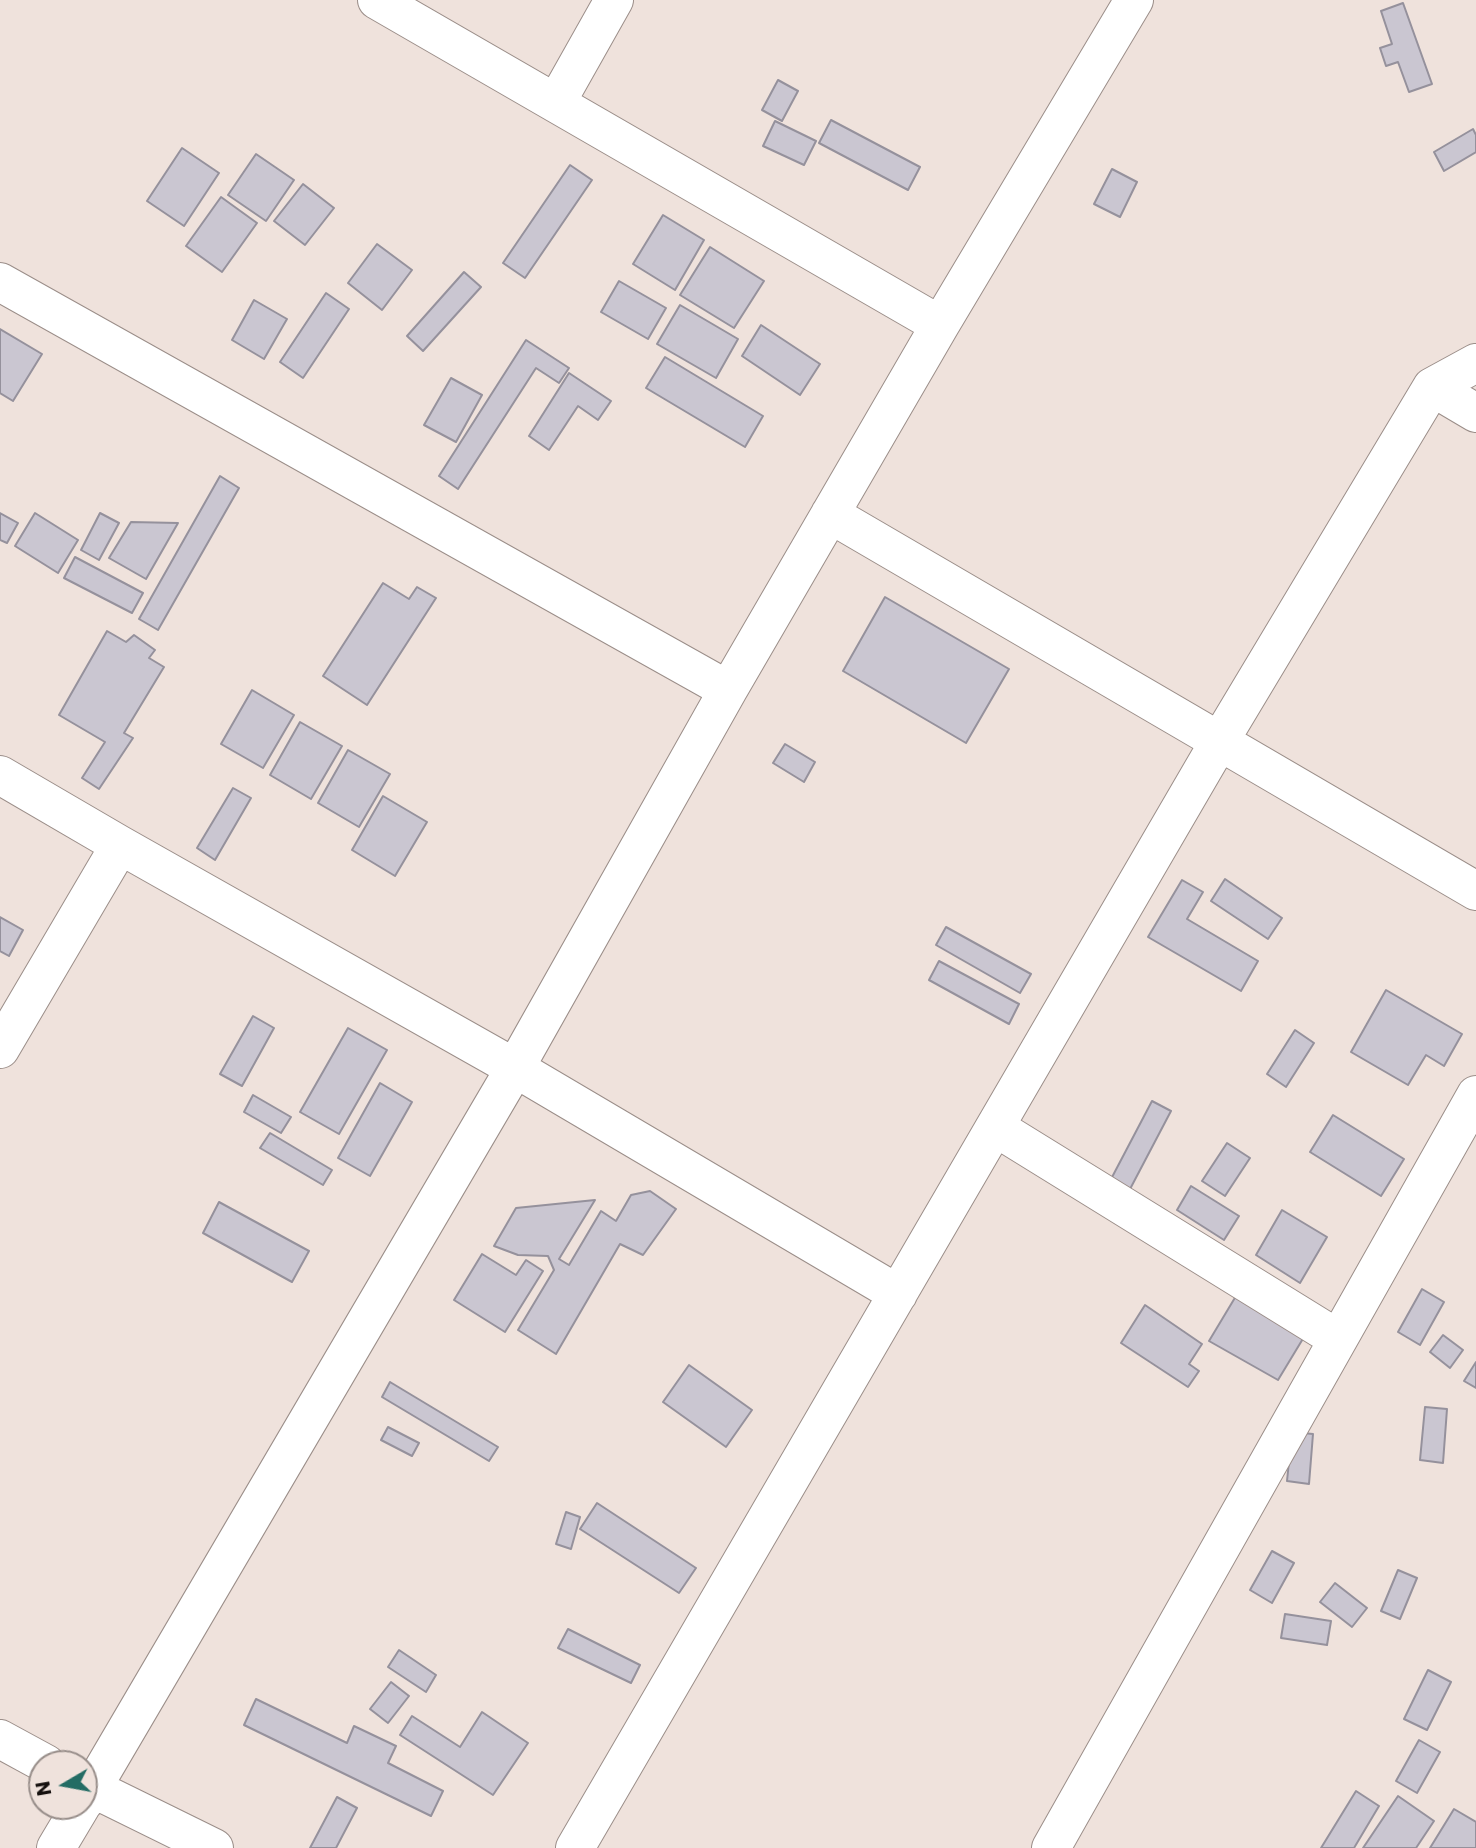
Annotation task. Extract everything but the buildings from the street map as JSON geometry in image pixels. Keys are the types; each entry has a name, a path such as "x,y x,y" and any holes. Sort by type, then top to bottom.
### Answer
{"street":[{"path":"377,0 940,325"},
{"path":"556,103 614,0"},
{"path":"98,1773 515,1068 728,691 940,325 1136,2"},
{"path":"0,282 728,691"},
{"path":"575,1848 1219,743 1432,387 1476,363"},
{"path":"1432,387 1476,413"},
{"path":"830,514 1476,891"},
{"path":"0,775 515,1068 898,1294"},
{"path":"0,1049 120,845"},
{"path":"1051,1848 1476,1095"},
{"path":"995,1127 1338,1339"},
{"path":"0,1740 28,1755"},
{"path":"98,1800 214,1848"},
{"path":"56,1848 71,1820"}]}
